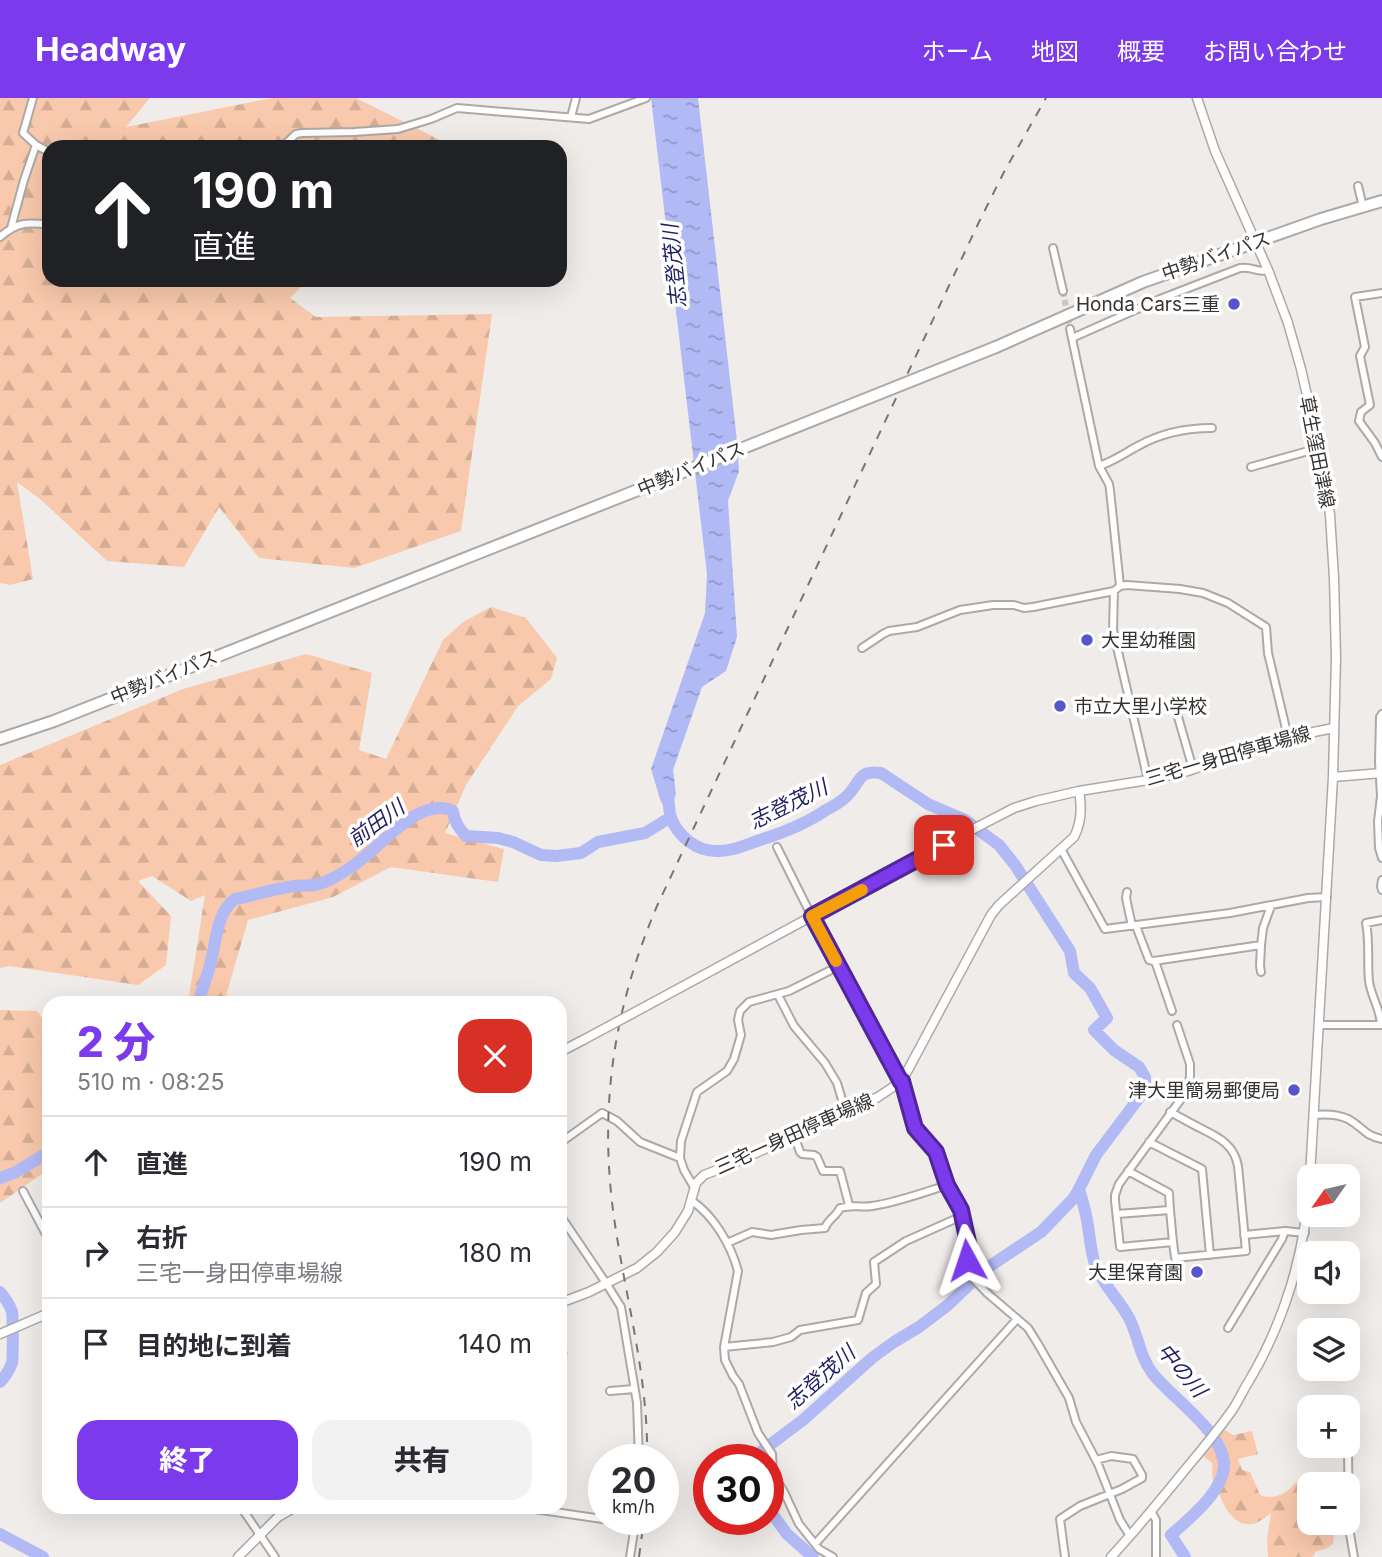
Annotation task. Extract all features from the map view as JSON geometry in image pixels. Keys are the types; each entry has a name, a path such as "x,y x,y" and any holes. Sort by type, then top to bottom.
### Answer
{"highway":[{"name":"中勢バイパス","path":"0,738 54,721 653,484 996,347 1143,282 1321,219 1382,201"},
{"path":"1321,219 1362,203 1382,201"}],"main road":[{"name":"草生窪田津線","path":"1196,98 1288,323 1319,448 1330,515 1335,658 1333,777 1311,1164"},
{"name":"三宅一身田停車場線","path":"567,1048 1014,808 1079,791 1148,780 1193,769 1288,737 1334,728"},
{"path":"1333,777 1381,773"},
{"path":"901,1082 984,926 999,905 1074,837 1082,808 1079,791"},
{"name":"三宅一身田停車場線","path":"567,1301 589,1293 637,1268 657,1252 675,1232 688,1211 696,1183 708,1172 732,1164 878,1097 901,1082"},
{"path":"1111,1557 1235,1406 1283,1313 1306,1227"},
{"path":"0,1334 42,1316"},
{"path":"238,1557 282,1514"}],"street":[{"path":"23,133 33,98"},
{"path":"571,117 576,98"},
{"path":"290,140 302,133 405,128 457,108 590,118 644,98"},
{"path":"14,135 23,133"},
{"path":"23,133 42,148"},
{"path":"11,228 23,180 36,145"},
{"path":"1358,186 1362,203"},
{"path":"0,237 11,228 30,222 42,223"},
{"path":"1053,248 1063,291"},
{"path":"1072,338 1160,299 1240,268 1268,270"},
{"path":"1382,293 1355,297 1364,347 1360,356 1370,405 1361,412 1359,421 1382,457"},
{"path":"1070,329 1099,466 1109,484 1117,589 1113,630 1148,780"},
{"path":"1099,466 1148,441 1173,432 1191,428 1212,428"},
{"path":"1251,467 1319,448"},
{"path":"862,648 883,634 918,627 960,610 1000,604 1028,607 1144,586 1194,590 1228,603 1264,624 1267,629 1268,653 1288,737"},
{"path":"1382,714 1378,821 1382,858"},
{"path":"1178,717 1193,769"},
{"path":"777,847 901,1082 915,1128 936,1152 947,1185 961,1210 969,1247 965,1268 979,1285 1028,1328 1069,1398 1119,1520 1130,1536"},
{"path":"1061,849 1105,929 1327,897"},
{"path":"1382,880 1382,890"},
{"path":"1126,892 1134,926 1149,960 1261,945"},
{"path":"1261,972 1263,928 1271,906"},
{"path":"1318,1025 1381,1025 1369,981 1370,941 1366,923 1382,920"},
{"path":"1154,961 1172,1011"},
{"path":"695,1189 680,1158 681,1141 697,1092 727,1071 734,1059 741,1035 738,1020 740,1010 753,1001 778,995 839,966"},
{"path":"778,995 794,1026 829,1069 844,1103"},
{"path":"1173,1242 1121,1247 1115,1195 1119,1184 1184,1095 1190,1071 1188,1056 1177,1025"},
{"path":"1128,1171 1169,1193 1175,1258 1246,1251 1238,1166 1233,1151 1221,1138 1170,1112"},
{"path":"567,1138 602,1113 617,1121 640,1142 680,1158"},
{"path":"1313,1115 1340,1116 1348,1119 1367,1135 1382,1139"},
{"path":"794,1135 800,1152 817,1157 823,1171 840,1171 849,1205"},
{"path":"1149,1142 1202,1169 1210,1255"},
{"path":"727,1243 752,1232 771,1235 825,1228 840,1208 849,1205 871,1206 909,1198 947,1185"},
{"path":"23,1191 42,1227"},
{"path":"692,1201 707,1214 736,1260 738,1275 724,1347 725,1360 739,1384 755,1426 772,1454 774,1477 799,1524 822,1552 833,1557"},
{"path":"1117,1214 1170,1210"},
{"path":"724,1347 773,1342 791,1337 800,1330 858,1320 866,1293 876,1284 874,1262 906,1241 962,1216"},
{"path":"567,1225 621,1307 637,1403 638,1444"},
{"path":"1244,1235 1285,1231 1305,1233"},
{"path":"1228,1328 1285,1231"},
{"path":"815,1544 1017,1319"},
{"path":"610,1391 634,1389"},
{"path":"1065,1557 1060,1519 1080,1506 1142,1478 1133,1459 1111,1456 1096,1460"},
{"path":"1348,1458 1349,1528 1354,1557"},
{"path":"1151,1511 1156,1520 1156,1557"},
{"path":"567,1513 588,1516"},
{"path":"245,1514 275,1557"},
{"path":"630,1557 634,1535"}],"green space":[{"path":"0,98 150,98 126,127 272,98 356,98 440,140 42,140 42,287 301,287 290,298 316,317 492,314 461,531 354,568 259,558 219,507 184,567 107,561 40,499 17,482 33,579 10,585 0,583"},
{"path":"491,607 526,618 557,658 551,679 518,706 466,785 445,833 504,849 498,882 391,867 333,897 248,920 226,996 189,996 205,895 191,901 152,876 138,881 171,916 166,965 138,985 9,966 0,968 0,765 183,689 306,654 372,673 359,750 386,759 443,640 463,622"},
{"path":"0,1010 37,1011 42,1018 42,1174 0,1203"},
{"path":"1223,1429 1233,1435 1252,1431 1258,1454 1238,1459 1242,1470 1250,1472 1260,1495 1265,1497 1280,1495 1297,1482 1297,1535 1334,1535 1333,1544 1316,1552 1313,1557 1268,1557 1267,1539 1271,1513 1256,1523 1242,1523 1227,1510 1219,1492 1202,1509 1199,1505 1213,1484 1212,1463 1202,1455"}],"water":[{"path":"651,98 698,98 739,471 728,501 737,637 726,671 702,687 673,770 676,794 668,815 651,769 705,613 707,574"}],"waterway":[{"name":"志登茂川","path":"668,796 671,818 683,836 695,845 716,851 740,847 804,823 841,801 868,773 881,773 928,804 965,820 999,845 1015,865 1070,951 1074,973 1090,988 1107,1018 1094,1030 1114,1050 1139,1067 1145,1077 1145,1090 1096,1155 1073,1199 1041,1232 978,1274 948,1305 872,1358 803,1420 771,1444"},
{"name":"前田川","path":"200,996 220,920 235,899 326,881 358,862 403,824 428,810 441,808 453,811 457,825 466,836 498,838 541,855 556,856 581,853 598,842 645,833 671,817"},
{"name":"前田川","path":"0,1178 42,1156"},
{"name":"中の川","path":"1079,1189 1096,1267 1130,1320 1149,1368 1206,1428 1221,1452 1224,1464 1219,1484 1205,1503 1171,1535 1185,1557"},
{"name":"前田川","path":"0,1292 12,1312 13,1338 12,1363 0,1382"},
{"name":"志登茂川","path":"784,1530 813,1557"},
{"name":"前田川","path":"0,1534 43,1557"}],"tunnel":[{"path":"1063,291 1070,329"}],"railway":[{"path":"647,1444 644,1395 616,1234 609,1163 610,1088 631,978 657,906 978,224 1046,98"},
{"path":"639,1557 642,1535"}],"slow traffic":[{"path":"836,961 812,916 862,890"}],"place":[{"name":"Honda Cars三重","path":"1234,304"},
{"name":"大里幼稚園","path":"1087,640"},
{"name":"市立大里小学校","path":"1060,706"},
{"name":"津大里簡易郵便局","path":"1294,1090"},
{"name":"大里保育園","path":"1197,1272"}],"route":[{"path":"944,845 812,916 902,1081 915,1128 936,1152 947,1185 961,1210 969,1247 967,1260"}]}
